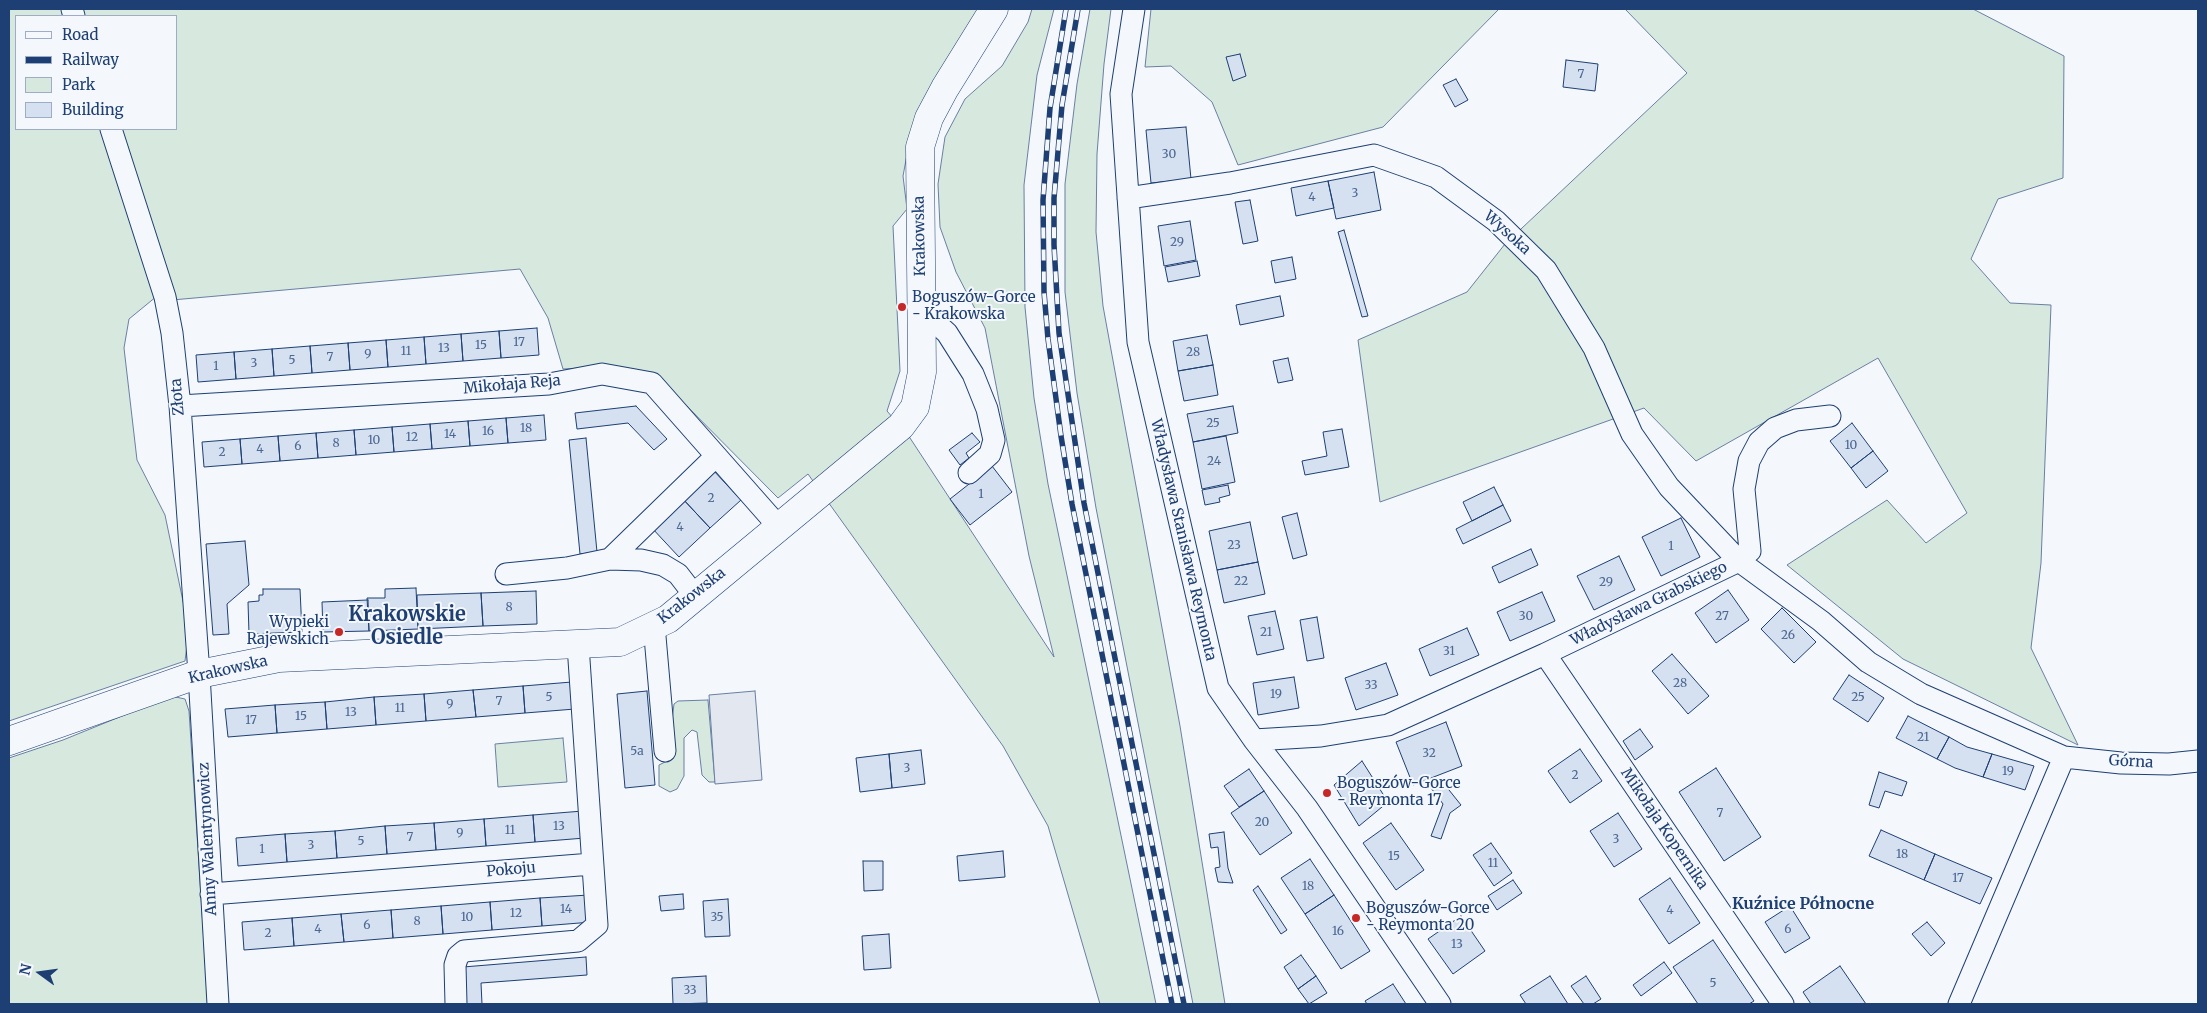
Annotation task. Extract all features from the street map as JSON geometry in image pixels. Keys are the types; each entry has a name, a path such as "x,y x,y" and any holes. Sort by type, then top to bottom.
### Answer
{"main road":[{"name":"Krakowska","path":"9,742 199,674 279,658 620,642 668,619 901,426 915,407 922,372 920,147 929,118 945,88 994,9"}],"street":[{"name":"Władysława Stanisława Reymonta","path":"1134,9 1121,94 1138,342 1218,688 1254,740 1307,808 1440,1004"},
{"name":"Złota","path":"111,130 165,297 172,333 180,406 199,674"},
{"name":"Wysoka","path":"1128,198 1230,183 1374,155 1436,177 1496,221 1546,270 1594,348 1632,434 1669,487 1740,561"},
{"path":"921,321 936,323 947,333 973,374 987,409 994,440 990,454 968,473"},
{"name":"Mikołaja Reja","path":"180,406 549,384 602,374 652,383 716,456 785,521"},
{"path":"1740,561 1750,551 1744,489 1749,461 1759,442 1775,428 1796,420 1830,416"},
{"path":"610,559 716,456"},
{"path":"506,574 567,568 610,559 641,560 663,565 678,574 695,596"},
{"name":"Władysława Grabskiego","path":"1254,740 1321,736 1388,725 1545,654 1740,561 1821,621 1868,662 1921,694 2064,757"},
{"path":"654,626 665,750"},
{"path":"456,1004 455,965 458,956 464,951 578,941 597,925 578,644"},
{"name":"Mikołaja Kopernika","path":"1545,654 1783,1004"},
{"name":"Anny Walentynowicz","path":"199,674 218,1004"},
{"path":"1959,1004 2064,757"},
{"name":"Górna","path":"2064,757 2121,763 2169,764 2198,761"},
{"name":"Pokoju","path":"211,894 592,864"}],"green space":[{"path":"9,9 66,9 69,15 15,15 15,130 104,130 157,296 129,319 124,348 137,460 165,515 189,630 185,661 9,721"},
{"path":"81,9 983,9 912,128 903,176 907,209 893,226 900,371 887,411 910,438 1054,657 1029,556 985,328 956,272 940,227 938,184 945,137 965,99 1002,66 1028,22 1032,9 1054,9 1037,75 1024,185 1025,307 1034,398 1048,484 1156,1004 1100,1004 1048,826 1003,746 808,474 778,498 654,373 600,367 563,369 548,318 520,269 172,300 119,130 178,130 178,15 84,15"},
{"path":"1090,9 1111,9 1104,64 1097,154 1096,232 1103,306 1180,726 1225,1004 1193,1004 1096,508 1077,393 1065,292 1065,184 1077,84"},
{"path":"1151,9 1499,9 1383,127 1238,165 1212,102 1171,66 1145,67"},
{"path":"1625,9 1973,9 2064,56 2063,178 1998,199 1971,259 2010,303 2051,305 2041,563 2031,648 2078,745 1903,659 1787,565 1887,500 1926,543 1967,513 1878,358 1696,461 1644,408 1380,502 1358,340 1467,292 1505,244 1687,73"},
{"path":"171,696 185,699 189,711 208,1004 9,1004 9,758 63,740"},
{"path":"708,700 715,782 709,782 702,775 697,732 692,730 684,738 684,776 677,789 670,792 659,786 659,765 667,761 674,704 678,701"},
{"path":"563,738 567,782 498,787 495,744"}],"shaded area":[{"path":"755,691 762,780 715,784 709,695"}],"building":[{"path":"1240,54 1246,76 1233,81 1226,57"},
{"path":"1566,60 1598,64 1595,91 1563,87"},
{"path":"1456,79 1468,100 1455,107 1443,85"},
{"path":"1186,127 1191,179 1151,183 1146,130"},
{"path":"1374,172 1381,210 1336,219 1328,181"},
{"path":"1328,181 1334,208 1296,216 1291,188"},
{"path":"1250,200 1258,241 1243,244 1235,202"},
{"path":"1190,221 1196,260 1164,266 1158,226"},
{"path":"1344,230 1368,316 1362,317 1338,232"},
{"path":"1292,257 1296,279 1275,283 1271,261"},
{"path":"1197,261 1200,276 1168,282 1165,267"},
{"path":"1280,296 1284,316 1240,325 1236,305"},
{"path":"537,328 539,355 501,358 499,331"},
{"path":"499,331 501,358 463,361 461,334"},
{"path":"461,334 463,361 426,364 424,337"},
{"path":"1207,335 1213,365 1178,371 1173,341"},
{"path":"424,337 426,364 388,367 386,340"},
{"path":"386,340 388,367 350,370 348,343"},
{"path":"348,343 350,370 312,373 310,346"},
{"path":"310,346 312,373 274,376 272,349"},
{"path":"272,349 274,376 236,379 234,352"},
{"path":"234,352 236,379 198,382 196,355"},
{"path":"1288,358 1293,380 1278,383 1273,361"},
{"path":"1213,365 1218,395 1184,401 1178,371"},
{"path":"636,406 667,439 654,450 628,423 577,429 575,413"},
{"path":"1233,406 1238,433 1193,442 1187,414"},
{"path":"544,415 546,440 508,443 506,418"},
{"path":"506,418 508,443 470,446 468,421"},
{"path":"468,421 470,446 432,449 430,424"},
{"path":"1852,423 1873,451 1851,468 1830,441"},
{"path":"430,424 432,449 394,452 392,427"},
{"path":"392,427 394,452 356,455 354,430"},
{"path":"1342,429 1349,467 1305,475 1302,461 1327,456 1323,432"},
{"path":"354,430 356,455 318,458 316,433"},
{"path":"316,433 318,458 280,461 278,436"},
{"path":"972,433 980,442 966,453 969,458 960,465 949,450"},
{"path":"278,436 280,461 242,464 240,439"},
{"path":"1226,436 1235,482 1202,489 1193,442"},
{"path":"586,438 597,552 580,554 569,440"},
{"path":"240,439 242,464 204,467 202,442"},
{"path":"1873,451 1888,471 1866,488 1851,468"},
{"path":"992,466 1012,492 970,525 950,499"},
{"path":"713,470 741,500 710,528 682,498"},
{"path":"1228,485 1230,495 1219,498 1220,502 1205,505 1202,490"},
{"path":"1494,487 1503,505 1472,521 1463,502"},
{"path":"682,498 710,528 679,557 651,527"},
{"path":"1503,505 1511,521 1463,544 1456,529"},
{"path":"1297,513 1307,555 1293,559 1282,517"},
{"path":"1681,518 1700,557 1661,576 1642,537"},
{"path":"1250,522 1258,562 1217,570 1209,531"},
{"path":"245,541 249,585 227,604 229,634 213,635 206,544"},
{"path":"1531,549 1538,565 1499,583 1492,567"},
{"path":"1619,556 1635,590 1594,610 1577,576"},
{"path":"1258,562 1265,594 1224,603 1217,570"},
{"path":"416,588 418,629 369,631 367,598 385,598 385,589"},
{"path":"263,589 300,589 302,632 249,634 248,602 259,601 259,595 263,595"},
{"path":"1728,590 1749,620 1716,643 1695,613"},
{"path":"536,591 537,624 483,626 481,593"},
{"path":"1542,592 1555,621 1510,641 1497,612"},
{"path":"481,593 483,626 418,629 417,595"},
{"path":"368,600 369,631 323,632 322,602"},
{"path":"1782,608 1816,642 1794,663 1761,629"},
{"path":"1275,611 1284,649 1257,655 1248,616"},
{"path":"1317,617 1324,658 1307,661 1300,620"},
{"path":"1467,628 1479,655 1430,676 1419,649"},
{"path":"1672,654 1709,696 1688,714 1652,671"},
{"path":"1386,663 1398,695 1356,710 1345,678"},
{"path":"1849,675 1884,698 1868,722 1833,699"},
{"path":"1294,677 1299,708 1258,715 1253,683"},
{"path":"572,682 575,709 525,713 523,686"},
{"path":"523,686 525,713 476,717 473,690"},
{"path":"473,690 476,717 426,721 424,694"},
{"path":"647,691 655,785 625,788 617,694"},
{"path":"424,694 426,721 376,725 374,697"},
{"path":"374,697 376,725 327,729 325,702"},
{"path":"325,702 327,729 277,733 275,705"},
{"path":"275,705 277,733 228,737 225,709"},
{"path":"1908,716 1949,737 1937,759 1896,738"},
{"path":"1446,722 1462,766 1413,785 1396,742"},
{"path":"1640,729 1653,747 1635,760 1623,741"},
{"path":"1949,737 1967,747 1992,754 1983,777 1955,768 1937,759"},
{"path":"1580,749 1602,781 1570,803 1548,771"},
{"path":"921,750 925,784 892,788 889,754"},
{"path":"889,754 892,788 860,792 856,758"},
{"path":"1992,754 2034,766 2025,790 1983,777"},
{"path":"1362,761 1388,802 1359,826 1334,785"},
{"path":"1716,768 1761,837 1724,861 1679,792"},
{"path":"1249,769 1264,791 1239,807 1224,786"},
{"path":"1879,772 1907,782 1902,796 1885,791 1879,808 1869,805"},
{"path":"1441,780 1461,805 1450,813 1441,839 1431,836 1443,804 1431,788"},
{"path":"1264,791 1292,833 1260,855 1231,813"},
{"path":"583,811 585,838 535,842 533,815"},
{"path":"1618,813 1642,849 1614,867 1590,831"},
{"path":"533,815 535,842 486,846 484,819"},
{"path":"484,819 486,846 436,850 434,823"},
{"path":"434,823 436,850 387,854 385,826"},
{"path":"1391,823 1424,870 1396,890 1363,843"},
{"path":"385,826 387,854 337,858 335,831"},
{"path":"1881,830 1935,854 1924,880 1869,856"},
{"path":"335,831 337,858 287,862 285,834"},
{"path":"1224,832 1228,868 1233,883 1218,882 1215,868 1220,867 1218,847 1211,848 1209,834"},
{"path":"285,834 287,862 238,866 236,838"},
{"path":"1491,843 1512,873 1494,886 1473,855"},
{"path":"1003,851 1005,877 959,881 957,856"},
{"path":"1935,854 1992,878 1980,904 1924,880"},
{"path":"1310,859 1334,895 1305,914 1281,878"},
{"path":"863,861 883,861 883,890 864,891"},
{"path":"1670,878 1700,923 1669,944 1639,899"},
{"path":"1513,880 1522,893 1497,910 1488,896"},
{"path":"1258,886 1287,930 1281,934 1253,890"},
{"path":"683,894 684,909 661,911 659,896"},
{"path":"589,895 592,922 542,926 540,898"},
{"path":"1334,895 1370,951 1341,969 1305,914"},
{"path":"540,898 542,926 492,930 490,902"},
{"path":"728,899 730,936 705,937 703,901"},
{"path":"490,902 492,930 443,934 441,906"},
{"path":"441,906 443,934 393,938 391,910"},
{"path":"1790,906 1810,938 1785,953 1765,922"},
{"path":"391,910 393,938 344,942 341,914"},
{"path":"341,914 344,942 294,946 292,918"},
{"path":"1461,916 1485,951 1453,974 1428,939"},
{"path":"292,918 294,946 244,950 242,922"},
{"path":"1927,922 1945,943 1931,956 1912,934"},
{"path":"889,934 891,968 864,970 862,936"},
{"path":"1713,940 1754,1001 1749,1004 1698,1004 1673,967"},
{"path":"1301,955 1316,976 1298,989 1284,967"},
{"path":"586,957 587,975 481,983 482,1004 465,1004 463,967"},
{"path":"1664,962 1672,973 1641,996 1633,985"},
{"path":"1840,966 1866,1004 1811,1004 1803,992"},
{"path":"706,976 707,1003 673,1004 672,978"},
{"path":"1316,976 1327,993 1309,1004 1298,989"},
{"path":"1550,976 1568,1004 1526,1004 1520,995"},
{"path":"1586,976 1601,999 1593,1004 1584,1004 1571,986"},
{"path":"1393,984 1406,1004 1367,1004 1365,1001"}],"railway":[{"path":"1066,9 1050,108 1043,200 1044,292 1048,339 1072,504 1172,1004"},
{"path":"1078,9 1062,105 1054,198 1054,245 1059,333 1084,503 1184,1004"}],"place":[{"name":"Boguszów-Gorce - Krakowska","path":"902,307"},
{"name":"Wypieki Rajewskich","path":"339,632"},
{"name":"Boguszów-Gorce - Reymonta 17","path":"1327,793"},
{"name":"Boguszów-Gorce - Reymonta 20","path":"1356,918"}],"district":[{"name":"Krakowskie Osiedle","path":"407,626"},
{"name":"Kuźnice Północne","path":"1803,904"}]}
